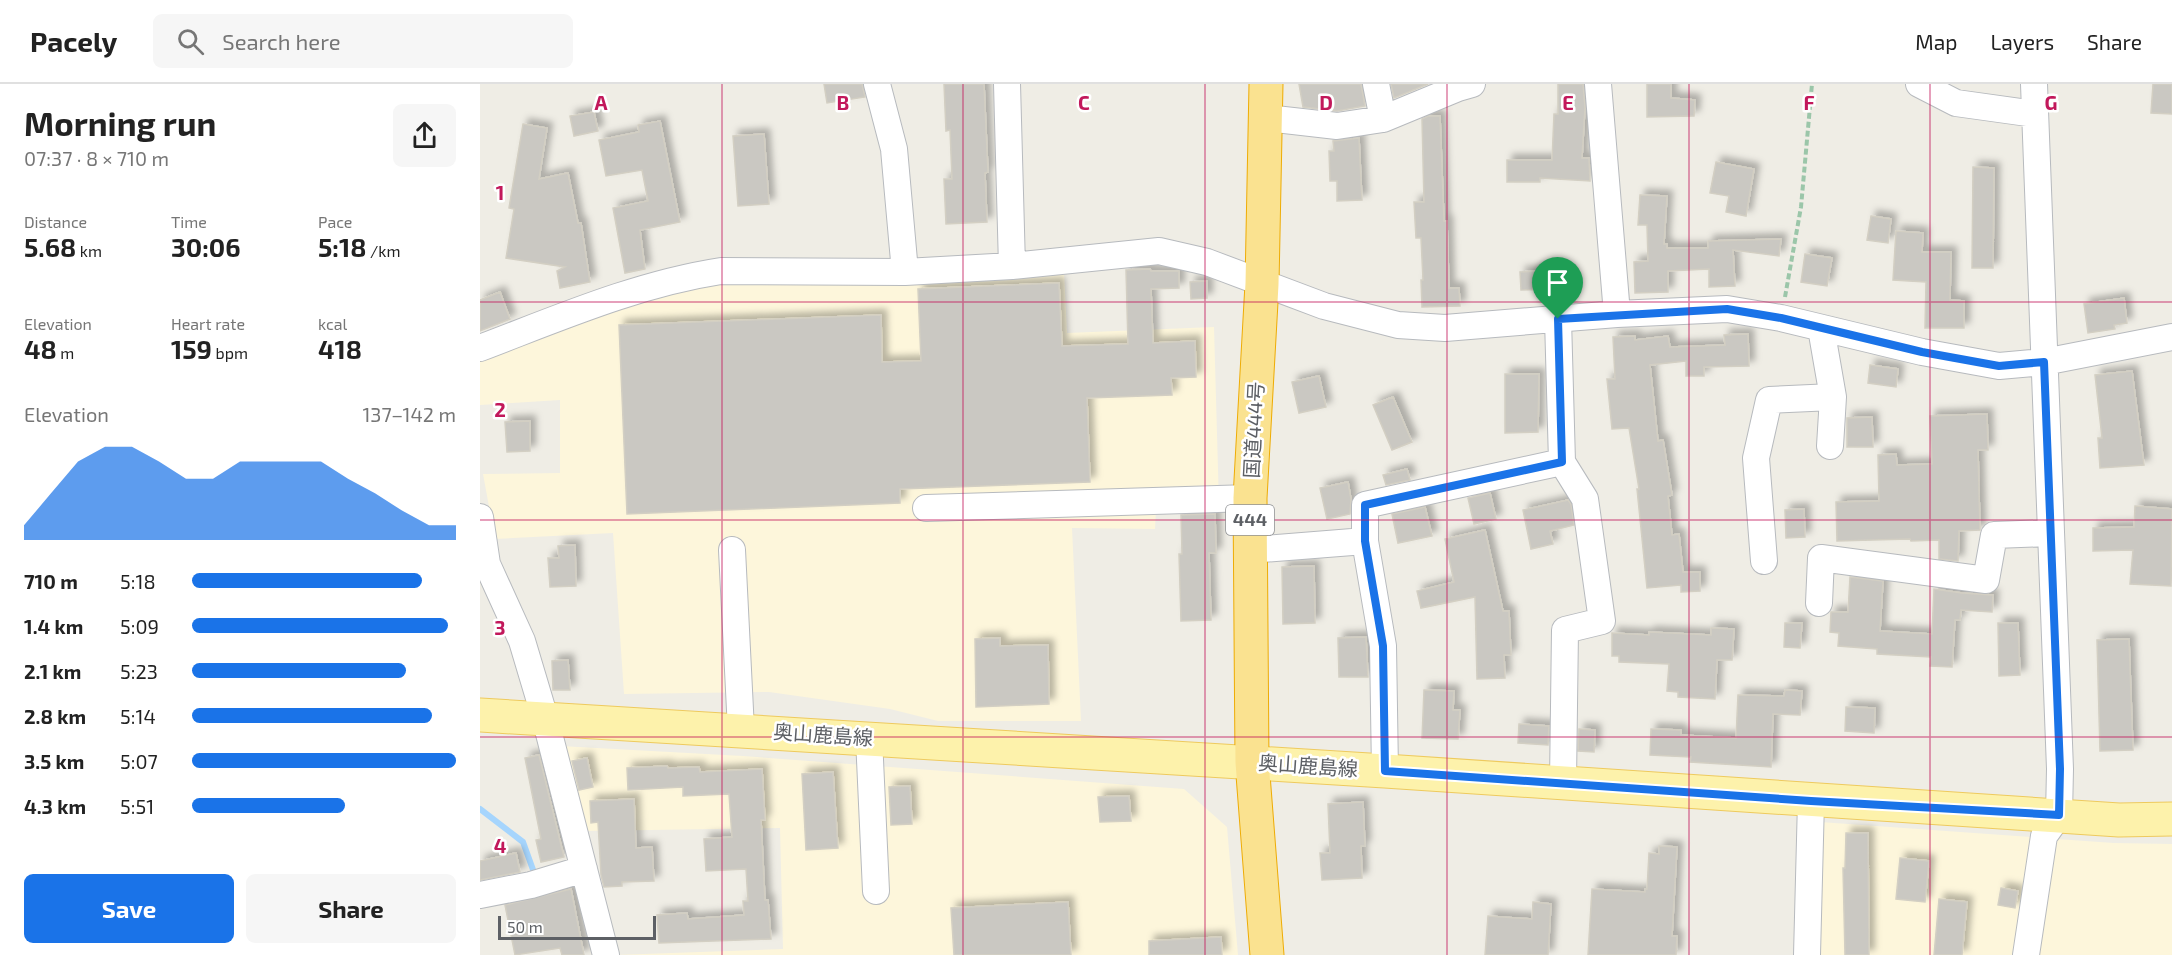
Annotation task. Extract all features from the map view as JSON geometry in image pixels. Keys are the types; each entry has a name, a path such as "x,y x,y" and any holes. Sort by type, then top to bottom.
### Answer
{"highway":[{"name":"国道444号","path":"1266,84 1262,284 1250,498 1250,550 1252,762 1267,955"}],"main road":[{"name":"奥山鹿島線","path":"480,715 1252,762 2119,820 2172,819"}],"street":[{"path":"877,84 894,149 905,272"},
{"path":"1007,84 1012,266"},
{"path":"1376,84 1383,119"},
{"path":"1266,118 1337,126 1383,119 1472,84"},
{"path":"1598,84 1617,314"},
{"path":"1919,84 1956,103 2035,114"},
{"path":"2026,955 2044,837 2059,815 2060,769 2034,84"},
{"path":"480,348 611,298 694,275 721,271 905,272 1012,266 1159,251 1207,262 1324,306 1398,325 1445,328 1617,314 1727,309 1781,318 1922,352 1999,366 2044,362 2172,337"},
{"path":"1558,319 1562,462 1585,499 1602,621 1564,630 1563,782"},
{"path":"1821,328 1833,398 1830,446"},
{"path":"1764,561 1756,458 1769,400 1833,398"},
{"path":"1385,771 1383,646 1365,541 1365,505 1562,462"},
{"path":"926,508 1250,498"},
{"path":"480,517 487,564 522,641 546,718 606,955"},
{"path":"1819,603 1821,558 1986,580 1994,535 2051,533"},
{"path":"1250,550 1365,541"},
{"path":"732,550 741,730"},
{"path":"869,738 876,891"},
{"path":"1807,955 1811,801"},
{"path":"480,895 538,883 584,869"}],"path":[{"path":"1781,318 1802,207 1812,84"}],"shaded area":[{"path":"1064,271 1067,333 1214,327 1219,505 1156,510 1155,529 1072,528 1081,721 938,721 890,709 769,692 624,694 613,533 495,539 483,474 560,473 560,400 480,405 480,358 619,305 707,283"},
{"path":"560,746 743,756 1184,789 1227,827 1238,955 615,955 783,949 780,828 584,831"},
{"path":"1820,822 2114,843 2172,844 2172,955 1817,955"}],"building":[{"path":"824,84 862,84 865,97 827,103"},
{"path":"944,84 984,84 988,172 985,173 987,222 946,224 944,179 952,179 950,130 946,131"},
{"path":"1299,84 1361,84 1365,106 1337,111 1303,107"},
{"path":"1391,84 1428,84 1394,98"},
{"path":"1558,84 1583,84 1585,107 1582,158 1589,158 1590,181 1540,178 1540,182 1507,182 1507,160 1552,160 1554,114 1558,114"},
{"path":"1647,84 1671,84 1671,98 1695,100 1694,116 1647,117"},
{"path":"2153,84 2172,84 2172,114 2151,113"},
{"path":"594,112 598,131 574,136 570,116"},
{"path":"1428,116 1440,116 1449,288 1459,288 1460,306 1422,307 1421,238 1416,238 1414,202 1424,202 1422,119"},
{"path":"660,121 680,222 640,230 645,269 625,273 613,208 648,201 642,170 606,176 599,140 639,132 638,125"},
{"path":"523,124 547,128 539,179 568,173 578,223 581,223 590,282 560,288 557,271 565,267 506,258 514,209 509,208"},
{"path":"764,134 769,204 738,206 733,136"},
{"path":"1359,138 1362,200 1337,201 1337,181 1330,181 1329,151 1334,151 1333,141"},
{"path":"1716,162 1754,169 1746,216 1726,212 1729,196 1710,193"},
{"path":"1973,167 1994,168 1993,268 1972,268"},
{"path":"1640,195 1667,196 1664,244 1667,244 1667,248 1708,248 1708,241 1781,239 1779,256 1733,250 1735,286 1709,287 1709,269 1668,271 1668,292 1635,293 1634,262 1648,261 1647,225 1638,225"},
{"path":"1871,216 1891,219 1888,243 1867,240"},
{"path":"1896,231 1923,233 1922,252 1951,252 1950,300 1964,301 1964,328 1925,328 1926,282 1893,280"},
{"path":"1805,254 1832,258 1827,286 1801,282"},
{"path":"1150,269 1151,271 1179,271 1179,288 1151,289 1153,343 1195,341 1196,377 1171,378 1172,395 1087,398 1090,482 900,489 900,503 627,514 619,325 881,315 882,362 921,361 918,289 1059,283 1062,346 1128,344 1126,270"},
{"path":"1556,270 1556,289 1521,290 1520,272"},
{"path":"1207,281 1207,298 1191,299 1190,282"},
{"path":"500,292 510,319 480,331 480,300"},
{"path":"2124,298 2127,323 2114,325 2115,329 2088,333 2084,304"},
{"path":"1748,334 1749,366 1704,367 1704,376 1686,376 1686,361 1650,365 1658,441 1663,440 1672,495 1668,496 1672,535 1679,534 1683,572 1700,572 1700,591 1681,592 1681,585 1647,588 1637,489 1639,489 1629,428 1612,429 1607,379 1615,379 1613,337 1635,336 1635,340 1668,336 1670,347 1725,345 1724,335"},
{"path":"1870,365 1898,369 1896,387 1868,383"},
{"path":"2132,371 2144,465 2100,468 2098,438 2102,438 2095,375"},
{"path":"1505,374 1539,374 1538,432 1505,433"},
{"path":"1319,376 1326,407 1299,413 1292,382"},
{"path":"1393,397 1412,442 1392,450 1373,405"},
{"path":"1987,414 1988,450 1978,450 1980,530 1959,531 1958,561 1939,559 1939,540 1837,541 1836,502 1879,501 1878,455 1896,454 1897,465 1932,464 1930,416"},
{"path":"1872,417 1873,447 1847,447 1847,418"},
{"path":"530,421 530,451 507,452 505,422"},
{"path":"1407,469 1410,480 1386,485 1383,475"},
{"path":"1348,482 1351,499 1350,514 1327,519 1320,488"},
{"path":"1490,493 1496,519 1474,524 1468,498"},
{"path":"1568,500 1571,504 1574,525 1550,531 1553,544 1531,549 1523,510"},
{"path":"2135,506 2172,509 2171,586 2130,584 2133,550 2093,551 2093,528 2134,527"},
{"path":"1425,507 1432,536 1398,543 1392,514"},
{"path":"1804,509 1805,537 1786,538 1785,510"},
{"path":"1215,514 1216,553 1209,553 1211,620 1181,621 1179,554 1182,554 1181,515"},
{"path":"1485,530 1503,611 1509,611 1511,655 1504,655 1505,678 1477,679 1475,597 1421,608 1417,591 1454,582 1445,539"},
{"path":"575,545 576,586 550,587 548,558 559,558 558,546"},
{"path":"1314,566 1315,623 1283,624 1282,567"},
{"path":"1850,577 1883,581 1880,631 1932,634 1934,589 1993,595 1992,612 1961,610 1960,620 1955,620 1952,667 1930,666 1931,657 1877,654 1877,649 1838,646 1839,633 1830,632 1831,612 1848,612"},
{"path":"1785,623 1802,623 1800,648 1784,647"},
{"path":"1998,623 2018,623 2020,675 1999,676"},
{"path":"1711,628 1734,629 1732,660 1717,660 1715,699 1678,697 1678,692 1667,691 1669,664 1619,662 1619,656 1612,656 1612,633 1711,635"},
{"path":"1366,637 1368,677 1339,677 1338,638"},
{"path":"1000,638 1000,646 1048,645 1049,704 976,707 975,639"},
{"path":"2129,639 2133,750 2100,751 2097,640"},
{"path":"568,660 570,690 553,690 552,661"},
{"path":"1424,690 1454,691 1453,710 1460,710 1458,739 1422,738"},
{"path":"1785,690 1802,691 1800,715 1773,714 1771,767 1690,762 1691,757 1650,755 1651,729 1681,730 1681,735 1736,738 1738,695 1784,696"},
{"path":"1846,707 1875,708 1874,733 1845,731"},
{"path":"1519,724 1549,726 1548,745 1518,743"},
{"path":"1579,729 1595,730 1594,752 1578,751"},
{"path":"539,755 564,857 541,862 536,840 541,839 525,758"},
{"path":"587,758 593,787 579,790 572,761"},
{"path":"667,766 668,768 699,767 700,772 762,769 765,820 761,820 765,900 768,900 771,939 659,943 657,915 687,913 688,919 744,915 743,901 748,901 746,869 706,871 704,839 732,837 729,794 683,796 683,787 628,790 627,768"},
{"path":"833,772 838,848 806,850 802,774"},
{"path":"910,786 912,824 891,825 889,787"},
{"path":"1129,796 1131,821 1100,822 1098,797"},
{"path":"634,799 636,848 652,847 654,881 622,882 622,886 604,887 601,875 598,822 591,823 590,801"},
{"path":"1363,802 1365,846 1361,846 1362,878 1322,880 1320,853 1330,853 1328,804"},
{"path":"1846,833 1868,833 1869,955 1845,955 1843,868 1845,868"},
{"path":"1659,846 1677,847 1672,936 1677,936 1676,955 1588,955 1592,889 1645,892 1649,853 1659,854"},
{"path":"516,853 520,872 480,880 480,861"},
{"path":"1900,858 1929,861 1925,902 1896,899"},
{"path":"2001,888 2018,891 2015,908 1998,905"},
{"path":"571,889 584,955 562,955 560,948 515,955 505,905"},
{"path":"1939,899 1967,902 1962,955 1934,955"},
{"path":"1068,902 1071,955 954,955 951,908"},
{"path":"1533,902 1551,904 1548,955 1485,955 1488,916 1532,919"},
{"path":"1221,937 1222,955 1149,955 1149,941"}],"waterway":[{"path":"480,809 523,842 536,878"}],"route":[{"path":"1727,309 1781,318 1922,352 1999,366 2044,362 2060,769 2059,815 1811,801 1385,771 1383,646 1365,541 1365,505 1562,462 1558,319 1727,309"}]}
